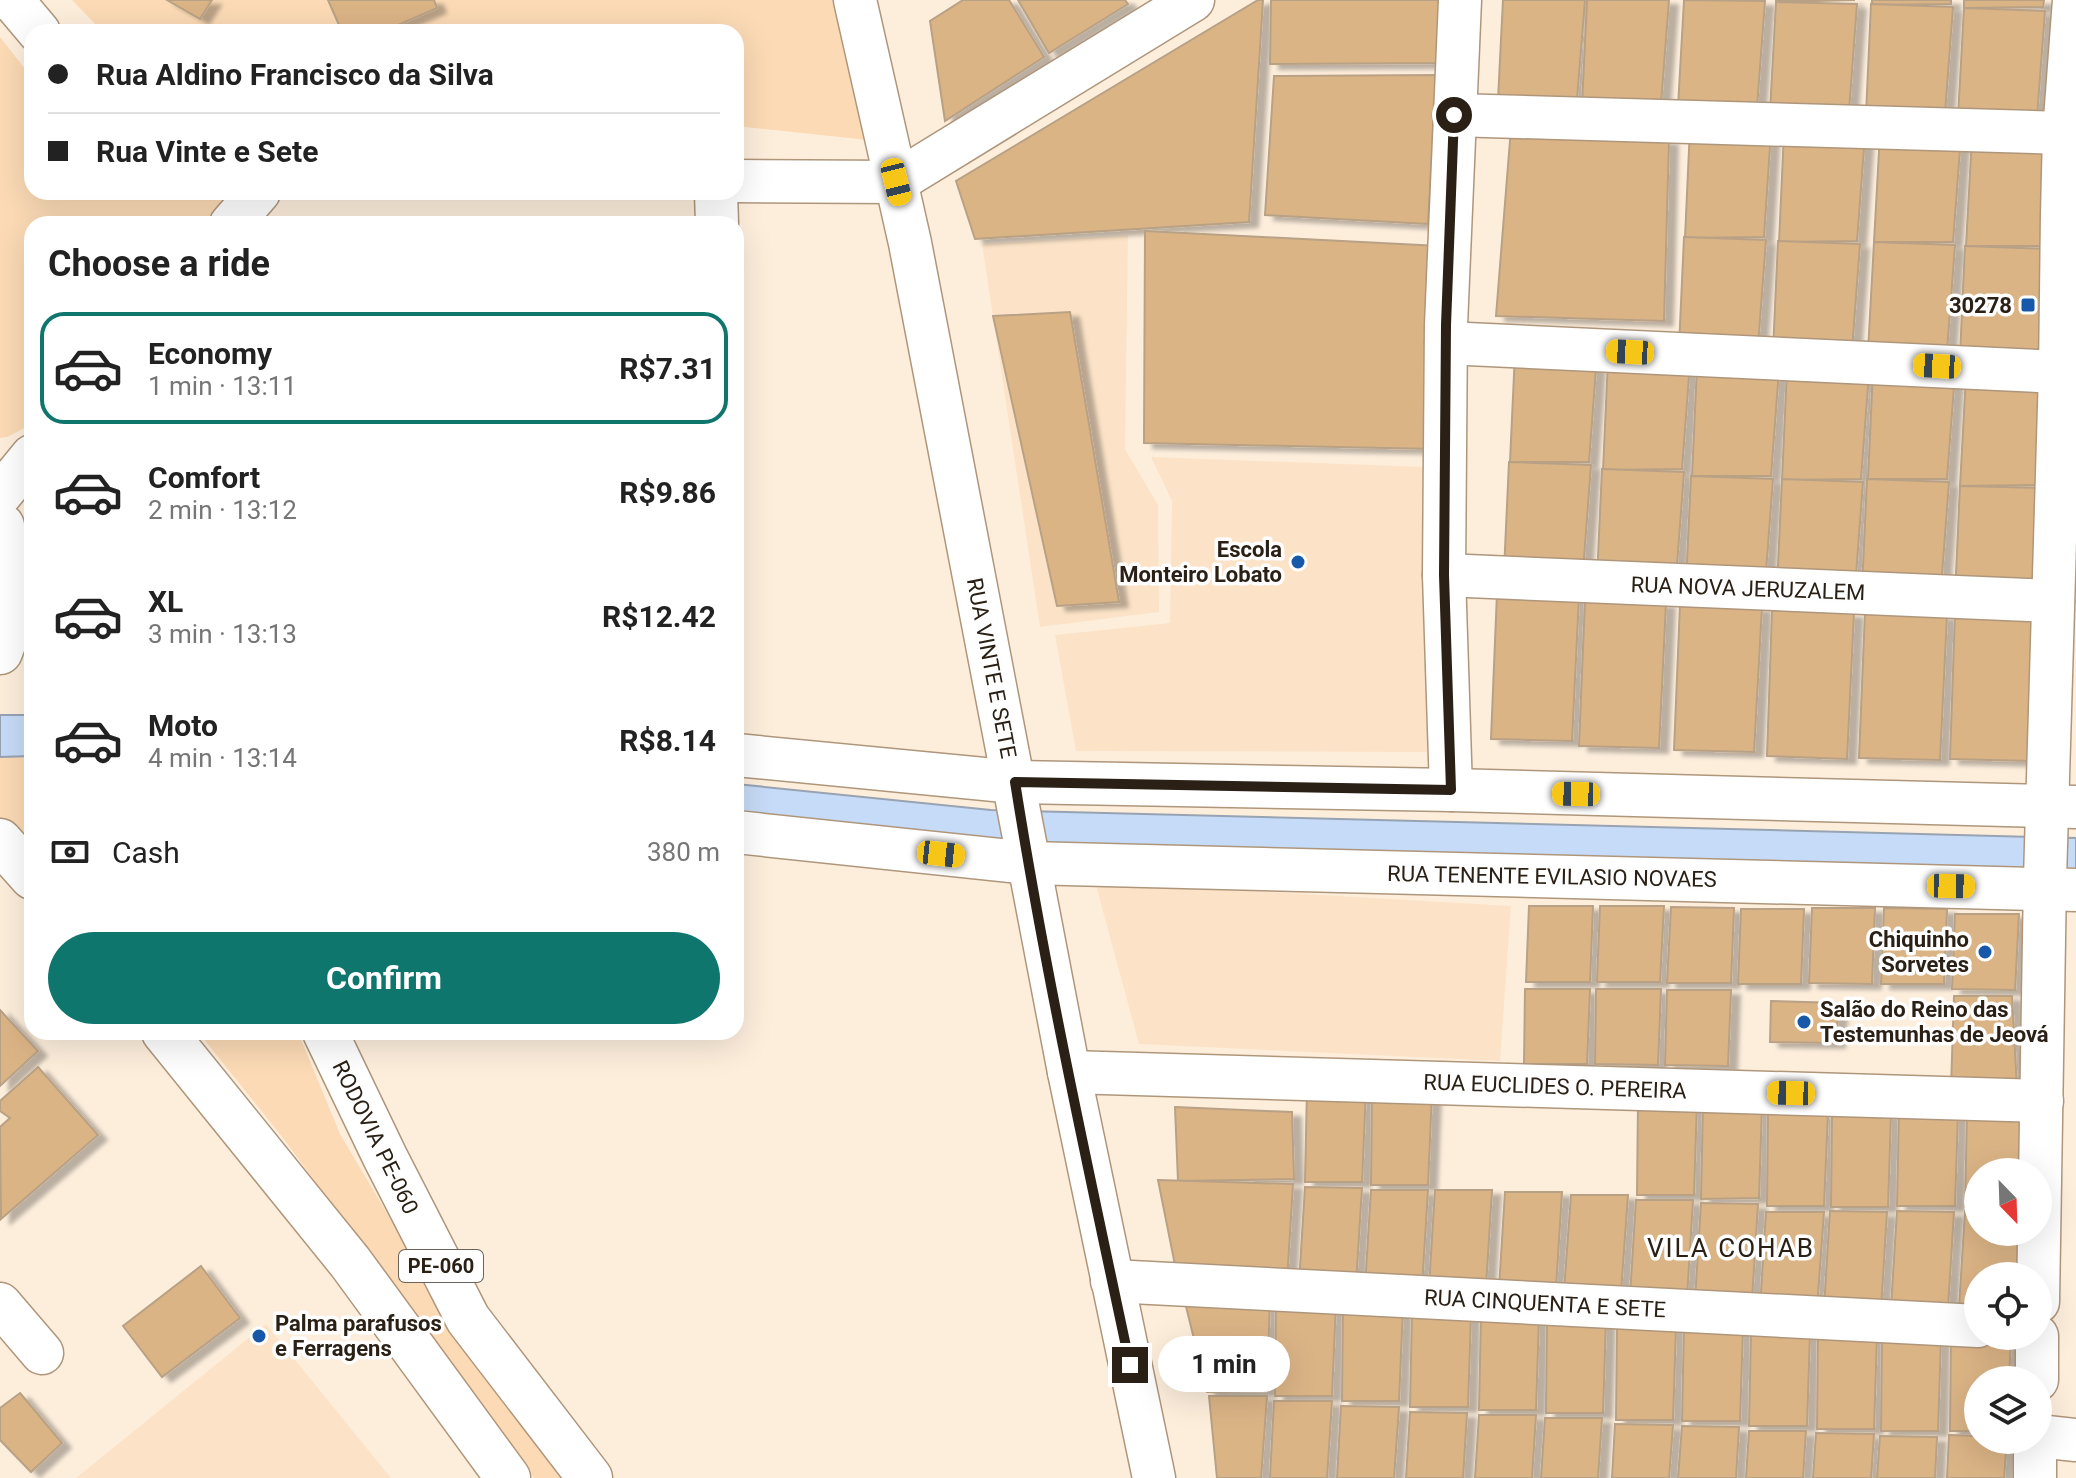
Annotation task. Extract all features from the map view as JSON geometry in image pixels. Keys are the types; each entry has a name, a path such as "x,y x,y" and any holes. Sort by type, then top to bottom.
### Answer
{"highway":[{"path":"0,652 15,612 8,525"},
{"path":"0,841 24,868"},
{"name":"PE-060","path":"170,1040 350,1262 508,1478"},
{"name":"RODOVIA PE-060","path":"329,1040 468,1319 590,1478"}],"street":[{"path":"12,0 32,24"},
{"name":"RUA VINTE E SETE","path":"855,0 910,243 1069,1072 1154,1478"},
{"path":"744,181 896,182 1193,0"},
{"path":"1451,790 1444,575 1446,343 1460,0"},
{"path":"2039,1262 2042,1101 2056,886 2053,601 2060,372 2069,215 2064,133 2074,0"},
{"path":"1454,115 2064,133"},
{"path":"238,216 252,200"},
{"path":"1446,343 2060,372"},
{"path":"8,525 24,479"},
{"name":"RUA NOVA JERUZALEM","path":"1444,575 2053,601"},
{"path":"744,756 1017,793 1451,790 2057,816"},
{"name":"RUA TENENTE EVILASIO NOVAES","path":"744,833 1028,858 2056,886"},
{"name":"RUA EUCLIDES O. PEREIRA","path":"1069,1072 2042,1101"},
{"name":"RUA CINQUENTA E SETE","path":"1112,1281 1964,1325"},
{"path":"0,1304 42,1353"},
{"path":"2052,1439 2076,1440"},
{"path":"2035,1478 2036,1454"}],"shaded area":[{"path":"72,0 840,0 868,140 744,127 744,24 95,24"},
{"path":"0,37 24,68 24,200 228,200 214,216 24,216 24,428 0,438"},
{"path":"1128,235 1125,449 1158,505 1159,612 1040,627 982,244"},
{"name":"Escola Monteiro Lobato","path":"1151,457 1425,467 1427,752 1076,751 1055,635 1170,623 1172,501"},
{"path":"24,756 24,851 0,826 0,757"},
{"path":"1095,882 1511,906 1500,1061 1139,1044"},
{"path":"204,1040 301,1040 340,1134 473,1358 565,1478 534,1478 283,1138"},
{"path":"266,1324 391,1478 76,1478"}],"water":[{"path":"0,715 24,715 24,756 0,757"},
{"path":"744,785 991,810 2076,838 2076,875 1053,847 744,814"}],"building":[{"path":"167,0 212,0 200,19"},
{"path":"328,0 434,0 437,8 400,24 338,24"},
{"path":"963,0 1009,0 1044,57 945,121 930,21"},
{"path":"1018,0 1125,0 1128,4 1049,53"},
{"path":"1258,0 1263,0 1249,222 975,239 956,181"},
{"path":"1271,0 1440,0 1438,63 1270,64"},
{"path":"1503,0 1585,0 1577,99 1498,100"},
{"path":"1587,0 1669,0 1661,104 1582,105"},
{"path":"1684,0 1765,1 1757,107 1678,107"},
{"path":"1776,0 1855,0 1776,2"},
{"path":"1872,0 1951,0 1951,4 1872,5"},
{"path":"1964,0 2044,0 2043,7 1964,8"},
{"path":"1776,2 1857,4 1849,111 1770,111"},
{"path":"1871,4 1953,7 1945,113 1866,114"},
{"path":"1964,8 2045,11 2037,117 1958,117"},
{"path":"1436,75 1428,224 1265,215 1274,76"},
{"path":"1511,128 1669,140 1664,321 1496,316"},
{"path":"1690,128 1771,131 1764,237 1685,238"},
{"path":"1784,132 1865,135 1857,241 1779,242"},
{"path":"1880,133 1961,136 1953,242 1874,242"},
{"path":"1972,137 2053,139 2045,246 1966,246"},
{"path":"1145,231 1439,246 1434,449 1144,443"},
{"path":"1684,237 1766,240 1758,346 1679,347"},
{"path":"1778,241 1860,244 1852,350 1773,351"},
{"path":"1874,242 1955,245 1947,351 1868,351"},
{"path":"1965,246 2047,249 2039,355 1960,355"},
{"path":"1070,312 1119,602 1057,606 993,316"},
{"path":"1515,353 1597,355 1589,462 1510,462"},
{"path":"1608,360 1690,363 1682,469 1603,470"},
{"path":"1697,367 1779,370 1771,476 1692,476"},
{"path":"1787,370 1869,373 1861,479 1782,480"},
{"path":"1873,370 1955,373 1947,479 1868,479"},
{"path":"1966,376 2047,380 2040,485 1960,486"},
{"path":"1509,462 1591,465 1583,571 1504,571"},
{"path":"1602,469 1684,472 1676,578 1597,578"},
{"path":"1691,476 1773,479 1765,585 1686,583"},
{"path":"1782,479 1863,482 1855,588 1777,587"},
{"path":"1867,479 1949,482 1941,588 1862,589"},
{"path":"1960,486 2042,488 2034,595 1955,595"},
{"path":"1497,593 1579,596 1572,741 1491,739"},
{"path":"1585,600 1666,603 1659,748 1579,746"},
{"path":"1680,604 1762,607 1754,752 1674,750"},
{"path":"1772,610 1854,613 1847,759 1767,756"},
{"path":"1865,612 1947,615 1940,760 1859,758"},
{"path":"1955,613 2037,616 2030,761 1950,759"},
{"path":"1529,906 1593,906 1590,982 1526,982"},
{"path":"1600,906 1664,906 1660,982 1597,982"},
{"path":"1671,907 1734,908 1731,983 1667,983"},
{"path":"1812,908 1875,908 1872,984 1809,983"},
{"path":"1884,908 1947,909 1944,984 1881,984"},
{"path":"1741,909 1804,909 1801,984 1738,984"},
{"name":"Chiquinho Sorvetes","path":"1955,914 2019,914 2015,990 1952,989"},
{"path":"1525,989 1590,989 1587,1064 1524,1064"},
{"path":"1596,989 1661,989 1658,1065 1595,1064"},
{"path":"1667,990 1731,990 1728,1066 1665,1065"},
{"path":"1954,996 2012,996 2017,1088 1951,1088"},
{"name":"Salão do Reino das Testemunhas de Jeová","path":"1771,1001 1839,1003 1836,1043 1770,1042"},
{"path":"0,1010 24,1036 24,1040 38,1051 0,1086"},
{"path":"38,1067 98,1135 1,1219 0,1127 10,1118 0,1111 0,1101"},
{"path":"1307,1088 1366,1088 1362,1182 1305,1182"},
{"path":"1372,1092 1432,1092 1428,1185 1371,1185"},
{"path":"1638,1101 1697,1101 1694,1195 1637,1195"},
{"path":"1703,1105 1762,1105 1759,1198 1701,1199"},
{"path":"1175,1107 1292,1112 1294,1179 1178,1181"},
{"path":"1899,1112 1958,1112 1955,1206 1897,1206"},
{"path":"1768,1113 1828,1113 1824,1206 1767,1206"},
{"path":"1832,1113 1891,1113 1888,1207 1831,1207"},
{"path":"1967,1113 2025,1113 2024,1158 1966,1158"},
{"path":"1158,1180 1293,1184 1287,1281 1177,1275"},
{"path":"1305,1187 1362,1188 1356,1284 1299,1283"},
{"path":"1371,1190 1428,1190 1422,1287 1365,1287"},
{"path":"1435,1190 1492,1190 1486,1287 1429,1287"},
{"path":"1505,1192 1562,1192 1556,1288 1499,1288"},
{"path":"1571,1195 1628,1195 1621,1292 1564,1291"},
{"path":"1636,1200 1693,1200 1687,1297 1630,1296"},
{"path":"1701,1203 1758,1204 1752,1300 1695,1300"},
{"path":"1830,1211 1887,1212 1881,1309 1824,1308"},
{"path":"1897,1211 1954,1212 1948,1308 1891,1307"},
{"path":"1766,1212 1824,1212 1817,1308 1760,1308"},
{"path":"1964,1227 1964,1246 2019,1246 2019,1262 1964,1262 1964,1308 1959,1308"},
{"path":"201,1266 240,1318 162,1377 123,1326"},
{"path":"1182,1290 1270,1297 1267,1391 1207,1392"},
{"path":"1276,1302 1336,1302 1332,1396 1275,1396"},
{"path":"1343,1307 1403,1307 1399,1401 1342,1401"},
{"path":"1412,1313 1471,1313 1468,1407 1410,1407"},
{"path":"1481,1316 1539,1316 1536,1410 1479,1410"},
{"path":"1606,1319 1603,1413 1546,1413 1547,1320"},
{"path":"1617,1326 1676,1326 1673,1420 1616,1420"},
{"path":"1684,1327 1743,1327 1740,1421 1682,1421"},
{"path":"1810,1332 1807,1426 1749,1426 1751,1333"},
{"path":"1818,1335 1877,1335 1874,1429 1817,1429"},
{"path":"1941,1337 1938,1431 1881,1431 1882,1338"},
{"path":"1951,1337 1964,1337 1964,1350 2010,1350 2010,1366 1964,1366 1964,1431 1950,1431"},
{"path":"20,1393 62,1443 31,1472 0,1440 0,1408"},
{"path":"1209,1396 1267,1396 1261,1478 1217,1478"},
{"path":"1274,1401 1332,1401 1327,1478 1270,1478"},
{"path":"1341,1406 1399,1407 1394,1478 1337,1478"},
{"path":"1410,1412 1467,1413 1463,1478 1406,1478"},
{"path":"1479,1415 1536,1415 1532,1478 1475,1478"},
{"path":"1545,1418 1602,1418 1598,1478 1541,1478"},
{"path":"1615,1424 1673,1425 1669,1478 1612,1478"},
{"path":"1682,1426 1739,1427 1736,1478 1678,1478"},
{"path":"1749,1431 1806,1431 1803,1478 1746,1478"},
{"path":"1816,1433 1874,1434 1871,1478 1813,1478"},
{"path":"1949,1435 1964,1436 1964,1454 2006,1454 2004,1478 1947,1478"},
{"path":"1880,1436 1937,1437 1935,1478 1877,1478"}],"place":[{"name":"30278","path":"2028,305"},
{"name":"Escola Monteiro Lobato","path":"1298,562"},
{"name":"Chiquinho Sorvetes","path":"1985,952"},
{"name":"Salão do Reino das Testemunhas de Jeová","path":"1804,1022"},
{"name":"Palma parafusos e Ferragens","path":"259,1336"}],"district":[{"name":"VILA COHAB","path":"1731,1248"}],"route":[{"path":"1130,1365 1069,1072 1015,782 1451,790 1444,575 1446,325 1454,115"}]}
